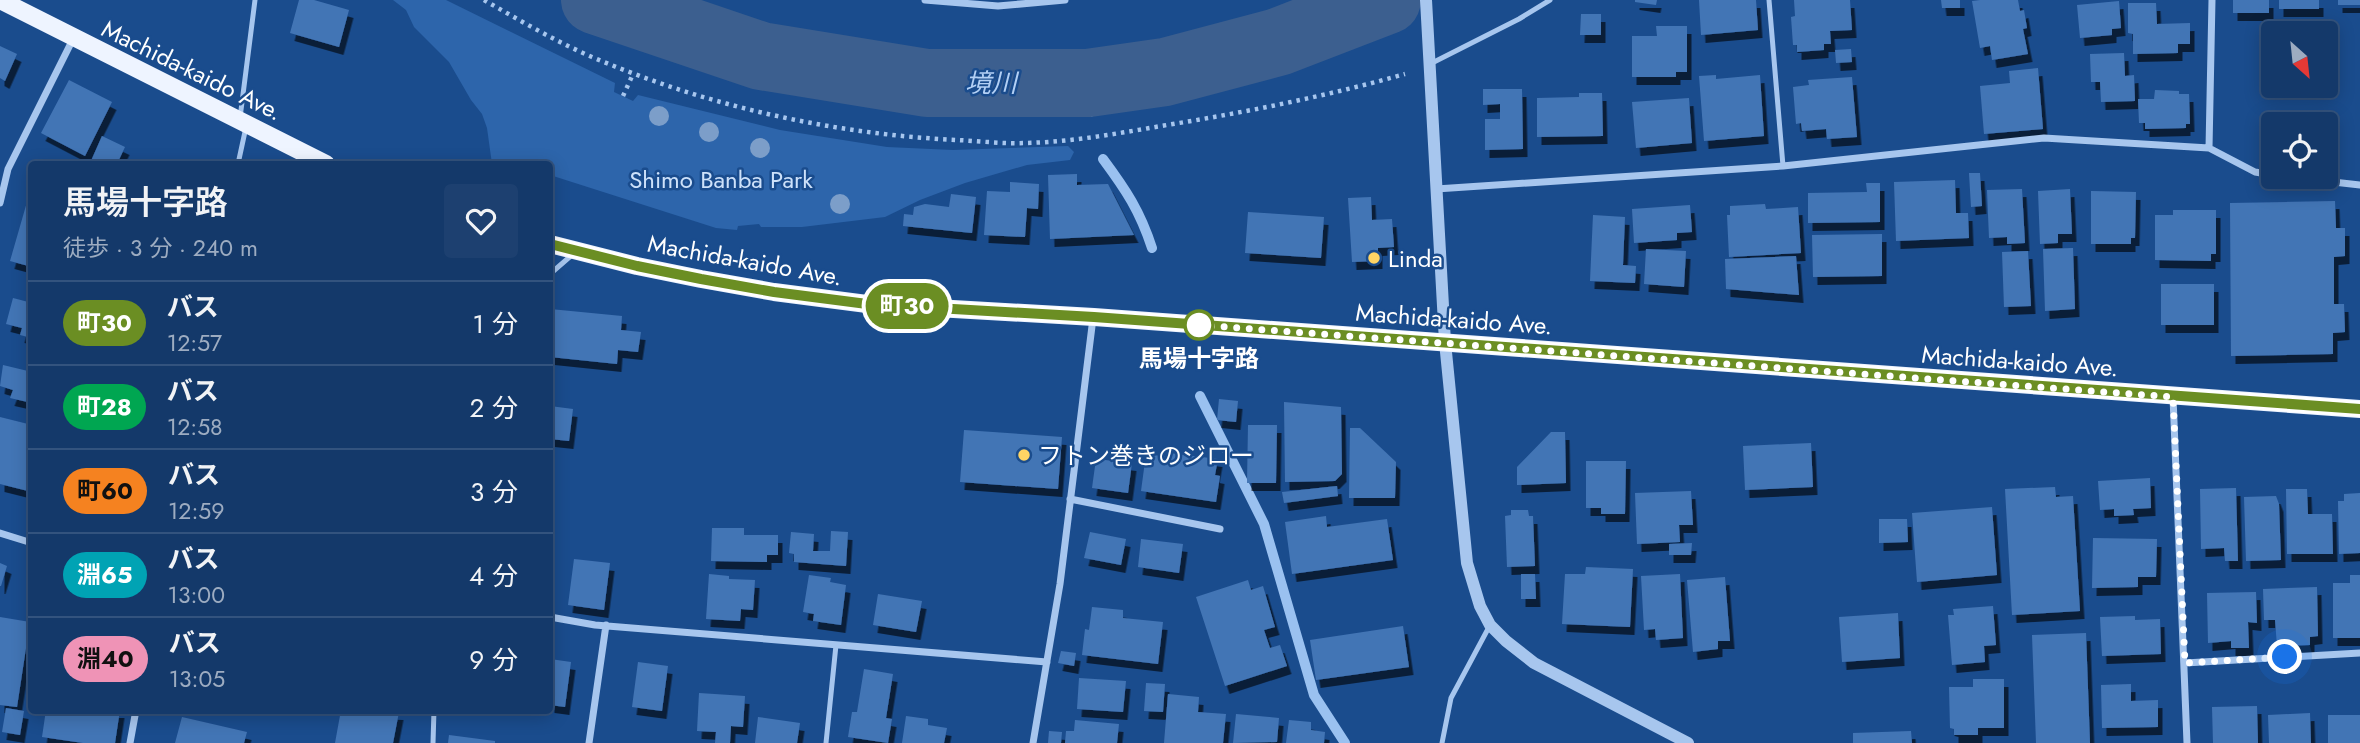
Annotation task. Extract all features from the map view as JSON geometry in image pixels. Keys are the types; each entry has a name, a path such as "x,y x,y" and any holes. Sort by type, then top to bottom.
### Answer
{"main road":[{"name":"Machida-kaido Ave.","path":"0,0 317,161"},
{"name":"Machida-kaido Ave.","path":"553,245 637,266 774,292 867,304 1094,317 2360,409"}],"street":[{"path":"925,0 998,6 1065,0"},
{"path":"1426,0 1445,342 1467,563 1473,586 1490,625 1534,663 1688,743"},
{"path":"2209,148 2212,0"},
{"path":"0,203 8,169 73,39"},
{"path":"1436,190 1783,166 2045,138 2209,148 2261,173"},
{"path":"2338,183 2360,186"},
{"path":"1033,743 1047,662 1094,317"},
{"path":"2173,397 2187,743"},
{"path":"1070,499 1220,529"},
{"path":"0,533 28,542"},
{"path":"553,617 606,625 1047,662"},
{"path":"589,743 606,625"},
{"path":"2185,663 2360,653"},
{"path":"130,743 135,714"}],"lane":[{"path":"238,161 255,0"},
{"path":"1429,65 1550,0"},
{"path":"1769,0 1783,166"},
{"path":"553,271 575,251"},
{"path":"1442,743 1451,698 1490,625"},
{"path":"826,743 836,645"},
{"path":"433,743 434,714"}],"path":[{"path":"484,0 589,56 633,74 748,110 848,131 928,139 1023,143 1088,138 1200,120 1347,89 1404,75 1429,65"},
{"path":"623,96 633,74"}],"green space":[{"name":"Shimo Banba Park","path":"393,0 446,0 615,83 614,92 633,101 638,95 780,130 887,147 953,150 1068,146 1074,152 1070,160 1027,165 965,183 885,217 802,227 761,227 759,224 738,226 737,230 716,228 553,176 553,161 492,161 487,128 482,114 449,62 414,27 406,10"}],"building":[{"path":"299,0 314,0 349,10 339,47 290,33"},
{"path":"1635,0 1657,0 1656,5"},
{"path":"1699,0 1756,0 1758,30 1701,35"},
{"path":"1794,0 1850,0 1852,30 1830,31 1831,44 1824,44 1824,50 1797,52 1797,45 1793,45 1791,17 1795,16"},
{"path":"1941,0 1960,0 1960,8 1942,8"},
{"path":"2018,0 2020,11 2024,10 2027,28 2023,29 2028,54 1992,60 1990,46 1980,48 1972,1"},
{"path":"2233,0 2269,0 2269,13 2233,13"},
{"path":"2279,0 2319,0 2319,9 2279,9"},
{"path":"2338,0 2360,0 2360,5 2338,5"},
{"path":"2119,1 2121,28 2112,29 2112,35 2080,38 2077,5"},
{"path":"2128,3 2156,3 2157,24 2190,23 2190,44 2178,44 2178,53 2133,54 2133,34 2128,33"},
{"path":"1581,14 1601,14 1601,35 1580,35"},
{"path":"1656,26 1687,26 1687,72 1676,72 1676,77 1632,77 1632,36 1657,36"},
{"path":"0,46 17,54 5,81 0,78"},
{"path":"1851,49 1852,62 1836,63 1835,50"},
{"path":"2124,53 2125,76 2134,75 2135,101 2101,102 2100,82 2091,82 2090,54"},
{"path":"2038,68 2043,129 1984,134 1980,86 2010,83 2009,71"},
{"path":"1716,75 1716,79 1760,75 1764,136 1704,141 1699,76"},
{"path":"1852,77 1857,137 1827,139 1826,129 1802,131 1801,123 1796,124 1793,87 1809,85 1808,80"},
{"path":"69,80 112,102 85,156 41,133"},
{"path":"1483,89 1522,89 1523,149 1485,150 1485,119 1500,119 1500,104 1483,105"},
{"path":"2155,90 2189,94 2190,124 2186,124 2186,128 2145,129 2145,123 2139,123 2138,99 2154,99"},
{"path":"1579,93 1602,93 1603,136 1537,137 1537,98 1579,97"},
{"path":"1689,98 1692,143 1636,148 1632,102"},
{"path":"102,136 125,147 118,161 91,161"},
{"path":"1969,173 1980,173 1982,206 1971,207"},
{"path":"1077,174 1077,185 1108,184 1134,235 1050,239 1048,175"},
{"path":"1955,180 1956,213 1968,213 1969,238 1896,241 1894,182"},
{"path":"1010,182 1039,184 1038,209 1027,208 1025,237 984,235 987,191 1010,192"},
{"path":"1866,183 1880,183 1880,222 1808,223 1808,193 1867,192"},
{"path":"2022,189 2025,243 2007,244 2007,237 1989,238 1987,190"},
{"path":"2070,189 2072,234 2058,234 2058,243 2040,244 2038,191"},
{"path":"2091,191 2136,192 2135,238 2131,238 2131,244 2091,244"},
{"path":"951,194 976,197 972,233 903,226 904,214 913,215 914,207 925,204 949,207"},
{"path":"1371,197 1372,220 1392,219 1394,247 1378,248 1378,261 1352,262 1348,198"},
{"path":"2335,201 2336,228 2345,228 2345,256 2334,257 2334,304 2344,304 2345,332 2333,333 2333,354 2231,356 2230,203"},
{"path":"27,202 28,202 28,266 10,261"},
{"path":"1765,204 1766,209 1798,207 1801,253 1729,257 1727,215 1730,215 1730,206"},
{"path":"1690,205 1692,232 1677,233 1677,240 1634,243 1632,209"},
{"path":"2173,210 2216,210 2216,254 2211,254 2211,261 2155,260 2155,215 2173,215"},
{"path":"1248,212 1324,217 1321,258 1245,253"},
{"path":"1593,215 1625,217 1623,265 1636,266 1635,283 1590,281"},
{"path":"1882,234 1882,276 1813,277 1812,235"},
{"path":"2073,248 2075,309 2045,311 2043,249"},
{"path":"1646,249 1686,251 1684,287 1644,284"},
{"path":"2028,251 2031,306 2004,307 2002,252"},
{"path":"1796,256 1799,295 1726,289 1725,259"},
{"path":"2161,284 2214,284 2214,325 2161,325"},
{"path":"13,298 28,302 28,337 20,335 22,328 6,324"},
{"path":"553,309 622,316 621,330 641,332 638,352 618,350 617,364 553,357"},
{"path":"3,365 28,371 28,402 10,398 13,390 0,386"},
{"path":"1219,399 1238,401 1236,422 1217,420"},
{"path":"1284,402 1341,407 1342,474 1335,481 1285,482"},
{"path":"553,406 573,409 569,441 553,439"},
{"path":"0,417 28,424 28,491 0,484"},
{"path":"1248,425 1277,425 1276,483 1247,483"},
{"path":"1350,428 1360,428 1396,462 1395,498 1349,498"},
{"path":"964,430 1062,437 1058,489 960,482"},
{"path":"1551,432 1565,432 1566,483 1517,485 1517,467"},
{"path":"1811,443 1813,487 1745,490 1743,446"},
{"path":"1169,453 1218,459 1215,475 1220,476 1216,502 1141,491 1146,454 1168,457"},
{"path":"1096,459 1132,463 1128,493 1092,488"},
{"path":"1586,461 1626,461 1625,514 1601,514 1601,508 1586,508"},
{"path":"2150,478 2151,508 2133,509 2134,515 2114,516 2114,509 2100,510 2098,481"},
{"path":"1337,486 1338,496 1284,503 1282,492"},
{"path":"2055,487 2056,497 2073,496 2080,611 2012,615 2005,489"},
{"path":"2236,488 2238,561 2225,561 2224,548 2201,549 2200,489"},
{"path":"2286,489 2307,489 2308,514 2332,514 2333,554 2287,554"},
{"path":"1691,491 1693,525 1679,525 1680,542 1637,544 1635,493"},
{"path":"2360,493 2360,553 2339,554 2338,501 2344,501 2344,494"},
{"path":"2276,496 2279,504 2281,560 2246,561 2244,497"},
{"path":"1992,507 1997,575 1917,582 1912,513"},
{"path":"1511,510 1528,510 1529,516 1533,516 1535,566 1507,567 1505,516 1511,515"},
{"path":"1326,516 1327,527 1387,519 1393,560 1292,574 1285,522"},
{"path":"1879,519 1907,519 1908,542 1879,543"},
{"path":"712,528 744,528 744,535 778,535 778,555 767,555 767,562 711,561"},
{"path":"831,531 848,532 846,566 794,562 794,554 789,553 791,532 814,534 813,551 830,551"},
{"path":"1090,532 1126,539 1121,565 1084,558"},
{"path":"2093,538 2157,539 2156,577 2138,577 2138,587 2092,588"},
{"path":"1141,539 1183,544 1179,573 1138,567"},
{"path":"1692,543 1691,555 1669,555 1669,544"},
{"path":"574,559 610,563 604,610 568,605"},
{"path":"0,563 7,566 1,586 0,586"},
{"path":"1586,567 1633,569 1630,627 1562,624 1565,574 1585,574"},
{"path":"709,574 729,576 729,579 755,580 753,610 741,609 740,621 706,619"},
{"path":"1521,574 1535,574 1536,599 1521,599"},
{"path":"1680,574 1683,638 1656,640 1655,629 1644,630 1641,576"},
{"path":"809,575 831,578 830,582 846,585 841,625 813,621 814,614 803,612"},
{"path":"2350,575 2360,575 2360,638 2333,638 2333,583 2350,583"},
{"path":"1725,577 1730,641 1718,641 1718,649 1693,652 1687,580"},
{"path":"1248,580 1251,590 1263,586 1275,627 1264,630 1270,648 1280,645 1287,666 1225,686 1196,597"},
{"path":"2317,587 2318,636 2310,637 2310,645 2277,646 2275,620 2264,620 2263,589"},
{"path":"2256,592 2257,623 2248,622 2249,648 2231,648 2231,641 2208,643 2207,593"},
{"path":"878,594 922,601 916,632 873,625"},
{"path":"1993,606 1996,645 1984,646 1985,662 1952,665 1948,615 1954,615 1953,609"},
{"path":"1092,607 1123,610 1123,618 1163,622 1158,664 1082,655 1085,629 1089,630"},
{"path":"1898,613 1900,658 1842,662 1839,617"},
{"path":"2135,616 2135,620 2160,619 2161,654 2102,656 2100,617"},
{"path":"0,617 28,622 28,635 17,707 0,705"},
{"path":"1403,626 1409,667 1316,680 1310,640"},
{"path":"2086,633 2090,743 2036,743 2032,635"},
{"path":"1061,651 1076,653 1074,666 1058,663"},
{"path":"553,659 571,662 565,707 553,705"},
{"path":"638,662 668,666 662,711 632,707"},
{"path":"864,669 893,674 886,718 892,719 888,743 848,737 852,712 857,712"},
{"path":"1079,678 1126,681 1123,712 1077,709"},
{"path":"1973,679 2004,679 2004,728 1978,728 1978,735 1954,735 1954,729 1950,728 1949,687 1973,687"},
{"path":"1146,683 1165,684 1163,712 1144,711"},
{"path":"2131,684 2131,701 2158,700 2158,727 2102,728 2101,685"},
{"path":"699,693 745,696 743,727 731,726 730,743 715,743 716,732 697,731"},
{"path":"1168,694 1199,697 1198,712 1226,714 1223,743 1164,743"},
{"path":"2257,706 2258,743 2213,743 2212,707"},
{"path":"6,708 24,711 20,735 2,732"},
{"path":"2310,713 2311,743 2269,743 2268,715"},
{"path":"45,714 119,714 115,743 83,743 42,737"},
{"path":"340,714 399,714 393,743 335,743"},
{"path":"1236,714 1279,718 1277,742 1233,743"},
{"path":"2328,715 2360,715 2360,743 2328,743"},
{"path":"906,716 928,719 928,725 947,728 944,743 902,743"},
{"path":"182,717 247,732 244,743 175,743"},
{"path":"758,717 800,723 797,743 755,743"},
{"path":"1075,720 1119,724 1117,743 1065,743 1066,731 1074,731"},
{"path":"1289,720 1311,722 1311,730 1325,732 1324,743 1286,743"},
{"path":"1049,731 1062,732 1061,743 1048,743"},
{"path":"1911,731 1912,743 1853,743 1853,733"},
{"path":"449,735 495,741 495,743 448,743"}],"waterway":[{"name":"境川","path":"595,0 761,56 927,83 1088,83 1165,72 1278,42 1387,0"},
{"path":"1088,83 1090,112"},
{"path":"1103,159 1132,201 1152,248"},
{"path":"1200,396 1264,524 1314,695 1345,743"}],"bus line":[{"name":"町30","path":"553,245 701,279 867,304 1094,317 2360,409"}],"place":[{"name":"Linda","path":"1374,258"},
{"name":"馬場十字路","path":"1199,325"},
{"name":"フトン巻きのジロー","path":"1024,455"}],"route":[{"path":"1199,325 2173,397 2185,663 2285,657"}]}
